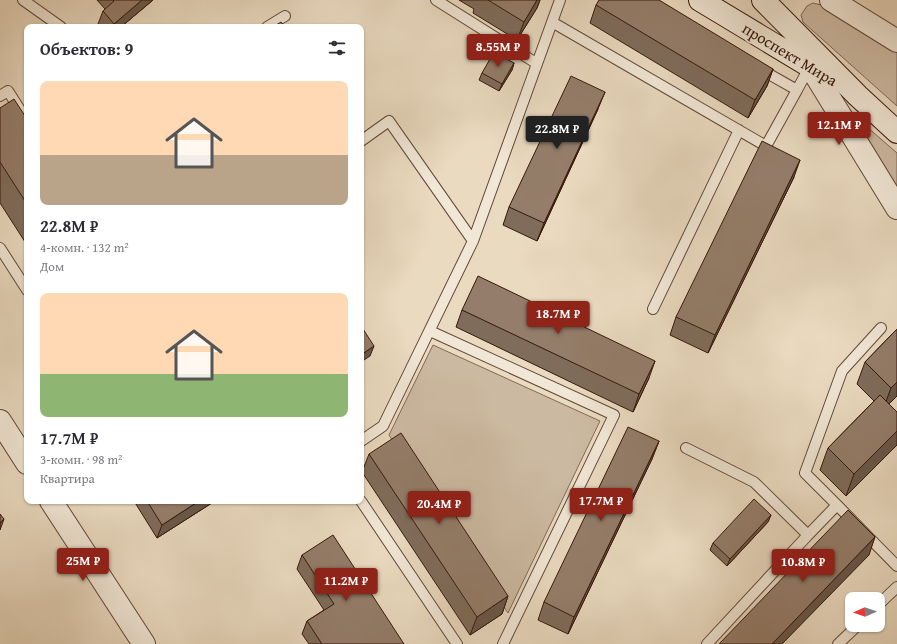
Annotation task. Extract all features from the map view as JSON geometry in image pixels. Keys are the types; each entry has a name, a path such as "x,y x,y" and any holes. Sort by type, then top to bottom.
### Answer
{"street":[{"name":"проспект Мира","path":"700,0 858,96"},
{"name":"проспект Мира","path":"763,0 858,96 897,132"},
{"path":"831,0 897,41"},
{"path":"810,66 897,208"},
{"path":"0,421 24,452"},
{"path":"53,504 144,644"}],"lane":[{"path":"23,0 57,24"},
{"path":"436,0 536,63"},
{"path":"364,439 383,426 473,241 552,22 557,1"},
{"path":"272,24 285,16"},
{"path":"552,22 766,146 810,66"},
{"path":"750,63 796,90"},
{"path":"0,96 8,91 24,116"},
{"path":"364,139 389,121 473,241"},
{"path":"654,309 739,130"},
{"path":"0,248 24,285"},
{"path":"881,328 842,371 805,473 897,566"},
{"path":"430,331 614,415 503,644"},
{"path":"686,448 754,482 808,535"},
{"path":"362,504 457,644"},
{"path":"707,644 808,535 838,505"},
{"path":"885,598 897,587"},
{"path":"838,644 851,632"}],"shaded area":[{"path":"813,3 821,5 897,50 897,106 803,22 801,15 807,6"},
{"path":"851,113 897,153 897,194"},
{"path":"433,345 600,421 508,613 389,435"}],"building":[{"path":"113,0 142,0 114,24 103,11 114,1"},
{"path":"488,0 537,0 524,22"},
{"path":"599,0 659,0 773,69 755,100 596,5"},
{"path":"494,52 514,63 502,84 482,73"},
{"path":"571,76 605,92 544,223 509,207"},
{"path":"14,99 24,114 24,199 0,162 0,108"},
{"path":"762,141 800,160 715,335 676,317"},
{"path":"478,276 655,361 639,394 462,310"},
{"path":"897,329 897,382 891,388 865,362"},
{"path":"364,331 374,346 364,353"},
{"path":"880,395 897,412 897,431 854,474 828,448"},
{"path":"628,427 659,441 574,617 544,602"},
{"path":"401,433 508,596 477,617 369,454"},
{"path":"754,499 771,515 730,559 713,543"},
{"path":"149,504 194,504 162,525"},
{"path":"848,510 875,537 772,644 719,644"},
{"path":"0,514 4,519 0,523"},
{"path":"333,535 404,644 322,644 307,621 334,604 302,555"}]}
